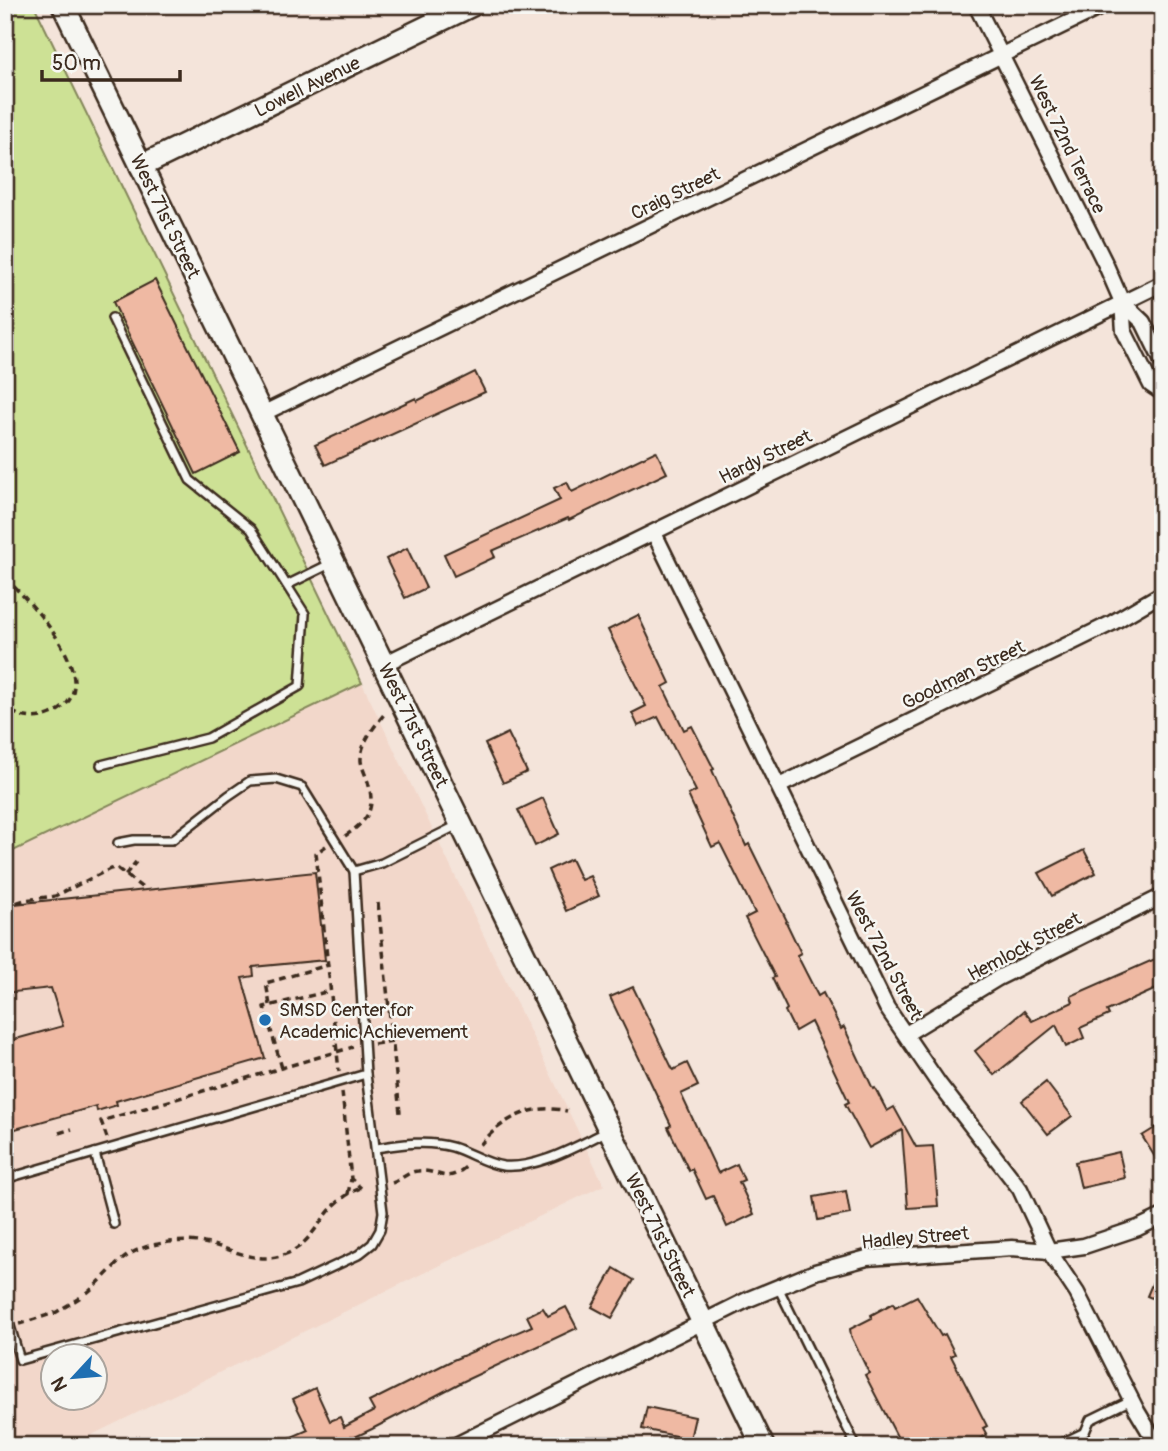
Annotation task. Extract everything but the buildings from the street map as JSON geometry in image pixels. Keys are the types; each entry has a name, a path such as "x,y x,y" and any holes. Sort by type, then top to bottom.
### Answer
{"street":[{"name":"West 71st Street","path":"63,5 764,1446"},
{"name":"Lowell Avenue","path":"141,166 472,5"},
{"name":"West 72nd Terrace","path":"976,5 1122,302 1124,331 1151,385 1163,393"},
{"name":"Craig Street","path":"262,414 1105,5"},
{"name":"Hardy Street","path":"384,664 1163,283"},
{"name":"West 72nd Terrace","path":"1122,302 1143,322 1163,363"},
{"name":"West 72nd Street","path":"654,533 887,1008 939,1084 1020,1189 1049,1251 1077,1293 1158,1446"},
{"name":"Goodman Street","path":"779,786 1112,622 1163,593"},
{"name":"Hemlock Street","path":"905,1034 998,978 1163,896"},
{"name":"Hadley Street","path":"454,1446 482,1440 704,1323 778,1286 815,1272 867,1258 1012,1248 1049,1251 1084,1246 1138,1228 1163,1216"}],"lane":[{"path":"101,765 208,738 300,685 304,614 251,529 190,480 112,318"},
{"path":"286,585 334,562"},
{"path":"5,1310 20,1360 298,1283 358,1255 372,1244 380,1230 383,1212 366,1074 354,870 302,787 276,779 250,781 172,840 134,839 118,843"},
{"path":"354,870 382,863 461,823"},
{"path":"5,1179 366,1074"},
{"path":"376,1148 430,1143 453,1147 503,1166 526,1164 551,1157 610,1130"},
{"path":"95,1153 114,1224"},
{"path":"778,1286 856,1446"},
{"path":"1056,1446 1085,1432 1090,1420 1131,1399"}],"path":[{"path":"5,578 33,605 52,631 70,662 75,687 71,699 64,707 39,718 14,714 5,707"},
{"path":"344,836 358,827 372,807 361,761 365,742 386,711"},
{"path":"322,848 316,853 339,1070"},
{"path":"125,875 136,862"},
{"path":"5,906 55,895 117,868 145,890"},
{"path":"378,904 400,1113"},
{"path":"270,1006 266,983 328,965"},
{"path":"282,1068 264,1007 330,990"},
{"path":"387,1042 393,1041"},
{"path":"107,1138 102,1121 355,1047"},
{"path":"342,1094 351,1180 348,1194"},
{"path":"480,1145 507,1120 535,1109 567,1111"},
{"path":"59,1133 72,1129"},
{"path":"390,1183 416,1170 446,1176 458,1174 467,1166"},
{"path":"351,1180 361,1188"},
{"path":"87,1293 128,1256 148,1247 176,1242 203,1242 245,1256 273,1258 288,1253 309,1238 332,1205 348,1194 369,1186"},
{"path":"21,1323 68,1306 81,1297"}],"shaded area":[{"name":"SMSD Center for Academic Achievement","path":"362,683 604,1185 69,1446 5,1446 5,855"}],"green space":[{"path":"5,5 34,5 362,683 5,855"}],"place":[{"name":"SMSD Center for Academic Achievement","path":"265,1020"}]}
